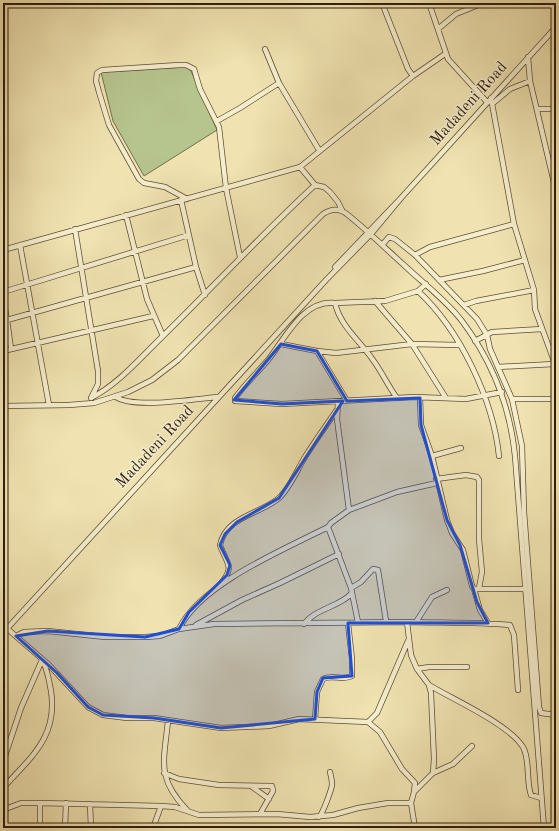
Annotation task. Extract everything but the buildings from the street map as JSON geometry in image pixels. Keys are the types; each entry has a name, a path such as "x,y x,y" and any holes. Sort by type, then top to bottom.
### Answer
{"street":[{"path":"382,3 408,69 413,76"},
{"path":"429,3 445,54 456,70 490,103 514,224 534,290 535,309 554,364 556,399 512,399"},
{"path":"438,29 456,14 483,3"},
{"name":"Madadeni Road","path":"490,103 491,98 556,27"},
{"path":"265,48 279,83 319,150"},
{"path":"3,250 300,167 319,150 413,76 445,54"},
{"path":"528,57 530,81 538,109 546,155 556,191"},
{"path":"187,199 165,188 144,183 135,172 109,125 98,92 96,81 97,73 102,70 179,65 194,69 200,89 217,120 226,188 240,257"},
{"name":"Madadeni Road","path":"3,634 218,397 490,103 510,89 530,81"},
{"path":"217,120 240,108 279,83"},
{"path":"538,109 556,109"},
{"path":"300,167 315,185 326,188 338,202 342,210 370,233 426,284 461,321 475,341 502,392 514,443 526,589 540,710 545,714 556,715"},
{"path":"91,398 113,384 205,295 240,257 315,185"},
{"path":"181,200 196,267 205,295"},
{"path":"3,406 87,404 116,397 152,380 178,360 323,214 330,210 342,210"},
{"path":"126,216 142,282 153,316 163,336"},
{"path":"415,255 430,248 514,224"},
{"path":"75,229 93,330 98,380 87,404"},
{"path":"3,292 82,266 188,235"},
{"path":"382,245 388,237 392,237 415,255 464,305 487,335 490,349 512,399 522,446 524,512 544,828"},
{"path":"20,245 28,283 48,405"},
{"path":"439,280 483,271 525,260"},
{"path":"5,321 196,267"},
{"path":"426,284 418,291 398,298 375,301 321,304 308,312 294,326 281,344 240,390 234,398 235,401 282,404 397,398 484,396 502,392"},
{"path":"464,305 476,301 534,290"},
{"path":"418,291 440,313 475,372 494,425 499,456"},
{"path":"3,299 5,321 11,349"},
{"path":"375,301 412,344 446,398"},
{"path":"335,303 339,314 363,350 373,359 397,398"},
{"path":"3,351 153,316"},
{"path":"475,341 496,332 542,329"},
{"path":"281,344 317,351 345,352 412,344 459,345"},
{"path":"317,351 347,400"},
{"path":"498,367 554,364"},
{"path":"116,397 129,403 168,402 218,397"},
{"path":"420,398 422,425 432,456 448,524 463,550 469,580 474,589 480,610 488,623"},
{"path":"338,402 336,411 349,510"},
{"path":"214,591 227,575 229,568 229,561 220,545 225,534 237,522 275,502 283,494 308,452 336,411"},
{"path":"432,456 461,448"},
{"path":"179,629 189,612 214,591 263,559 328,527 331,523 349,510 397,492 437,481 466,476 474,476 479,480 479,526 482,572 479,588"},
{"path":"328,527 352,590 358,622"},
{"path":"195,626 242,600 287,580 339,554"},
{"path":"304,624 312,616 345,599 373,569 378,570 386,621"},
{"path":"474,589 526,589"},
{"path":"416,622 432,597 447,590"},
{"path":"16,636 24,632 42,631 105,637 145,637 160,636 179,629 214,624 304,624 386,621 472,624 488,623 510,625 512,628 518,690"},
{"path":"407,622 408,641 411,655 417,669 429,685 489,719 517,741 524,752 531,795 541,798"},
{"path":"315,720 317,692 323,679 329,677 347,678 352,676 352,659 348,623"},
{"path":"3,625 57,673 88,707 96,712 112,718 148,717 221,728 269,726 300,719 368,722 374,718 377,713 408,641"},
{"path":"3,762 21,708 42,660"},
{"path":"3,788 34,754 52,720 52,703 49,679 47,670 42,660"},
{"path":"417,669 429,667 467,667"},
{"path":"429,685 432,700 431,716 434,759 433,773"},
{"path":"168,721 164,773 167,784 173,795 187,810"},
{"path":"368,722 380,732 402,769 415,784 411,803 415,828"},
{"path":"414,792 433,773 452,764 472,746"},
{"path":"319,817 323,813 331,787 330,772"},
{"path":"164,773 182,780 219,785 272,786 273,788 269,799 260,814"},
{"path":"251,786 269,799"},
{"path":"3,810 21,803 40,802 161,806 187,810 199,815 260,814 319,817 388,803 411,803"},
{"path":"40,802 40,828"},
{"path":"65,828 66,803"},
{"path":"90,804 91,828"},
{"path":"153,828 161,806"}],"highlighted area":[{"path":"281,344 317,351 347,401 420,398 421,425 447,520 460,545 477,602 488,623 348,623 352,676 323,678 317,692 315,719 221,728 154,718 103,715 88,707 57,673 16,636 48,631 145,637 179,629 189,612 227,575 230,565 220,545 225,534 237,522 279,498 343,401 282,404 234,400"}],"green space":[{"path":"187,67 191,71 217,130 144,176 113,121 101,72"}]}
